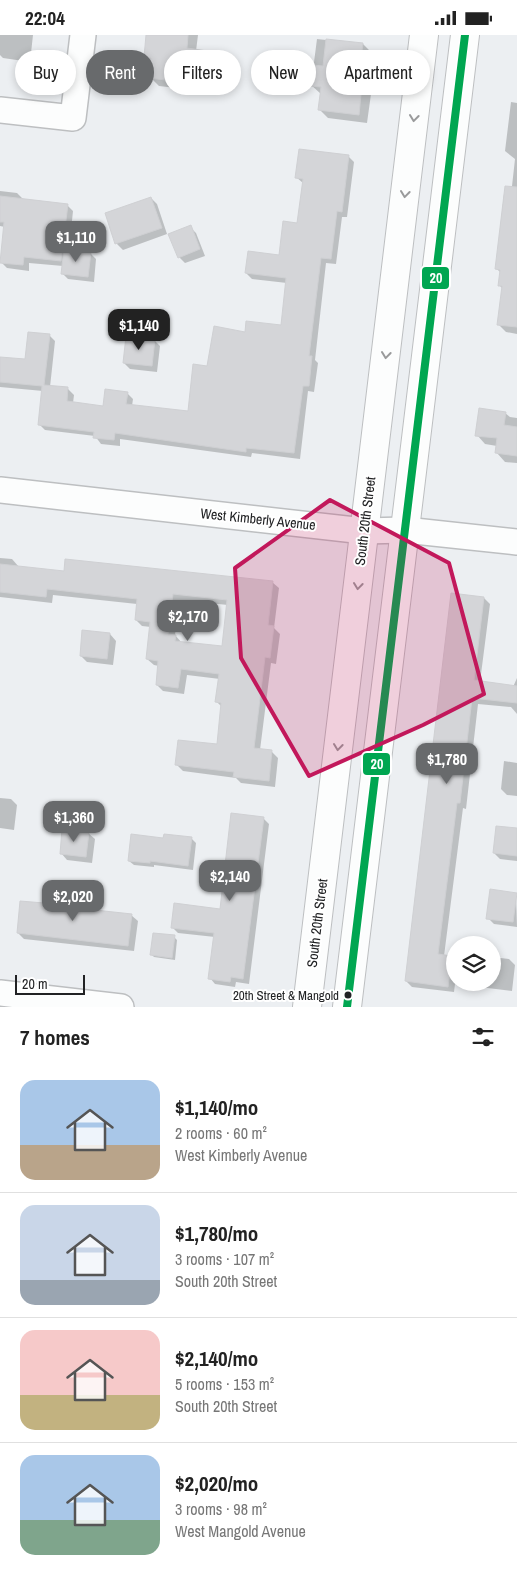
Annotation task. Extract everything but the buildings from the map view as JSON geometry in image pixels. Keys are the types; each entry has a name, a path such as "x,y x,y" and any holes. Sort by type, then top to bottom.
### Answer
{"street":[{"path":"0,110 73,118 83,35"},
{"name":"South 20th Street","path":"307,1007 424,35"},
{"path":"346,1007 465,35"},
{"name":"West Kimberly Avenue","path":"0,489 364,531 405,530 517,542"},
{"path":"0,993 121,1007"}],"highlighted area":[{"path":"330,500 449,563 484,694 423,725 309,776 241,658 235,568"}],"transit line":[{"name":"20","path":"347,1007 465,35"}],"place":[{"name":"20th Street & Mangold","path":"348,995"}]}
